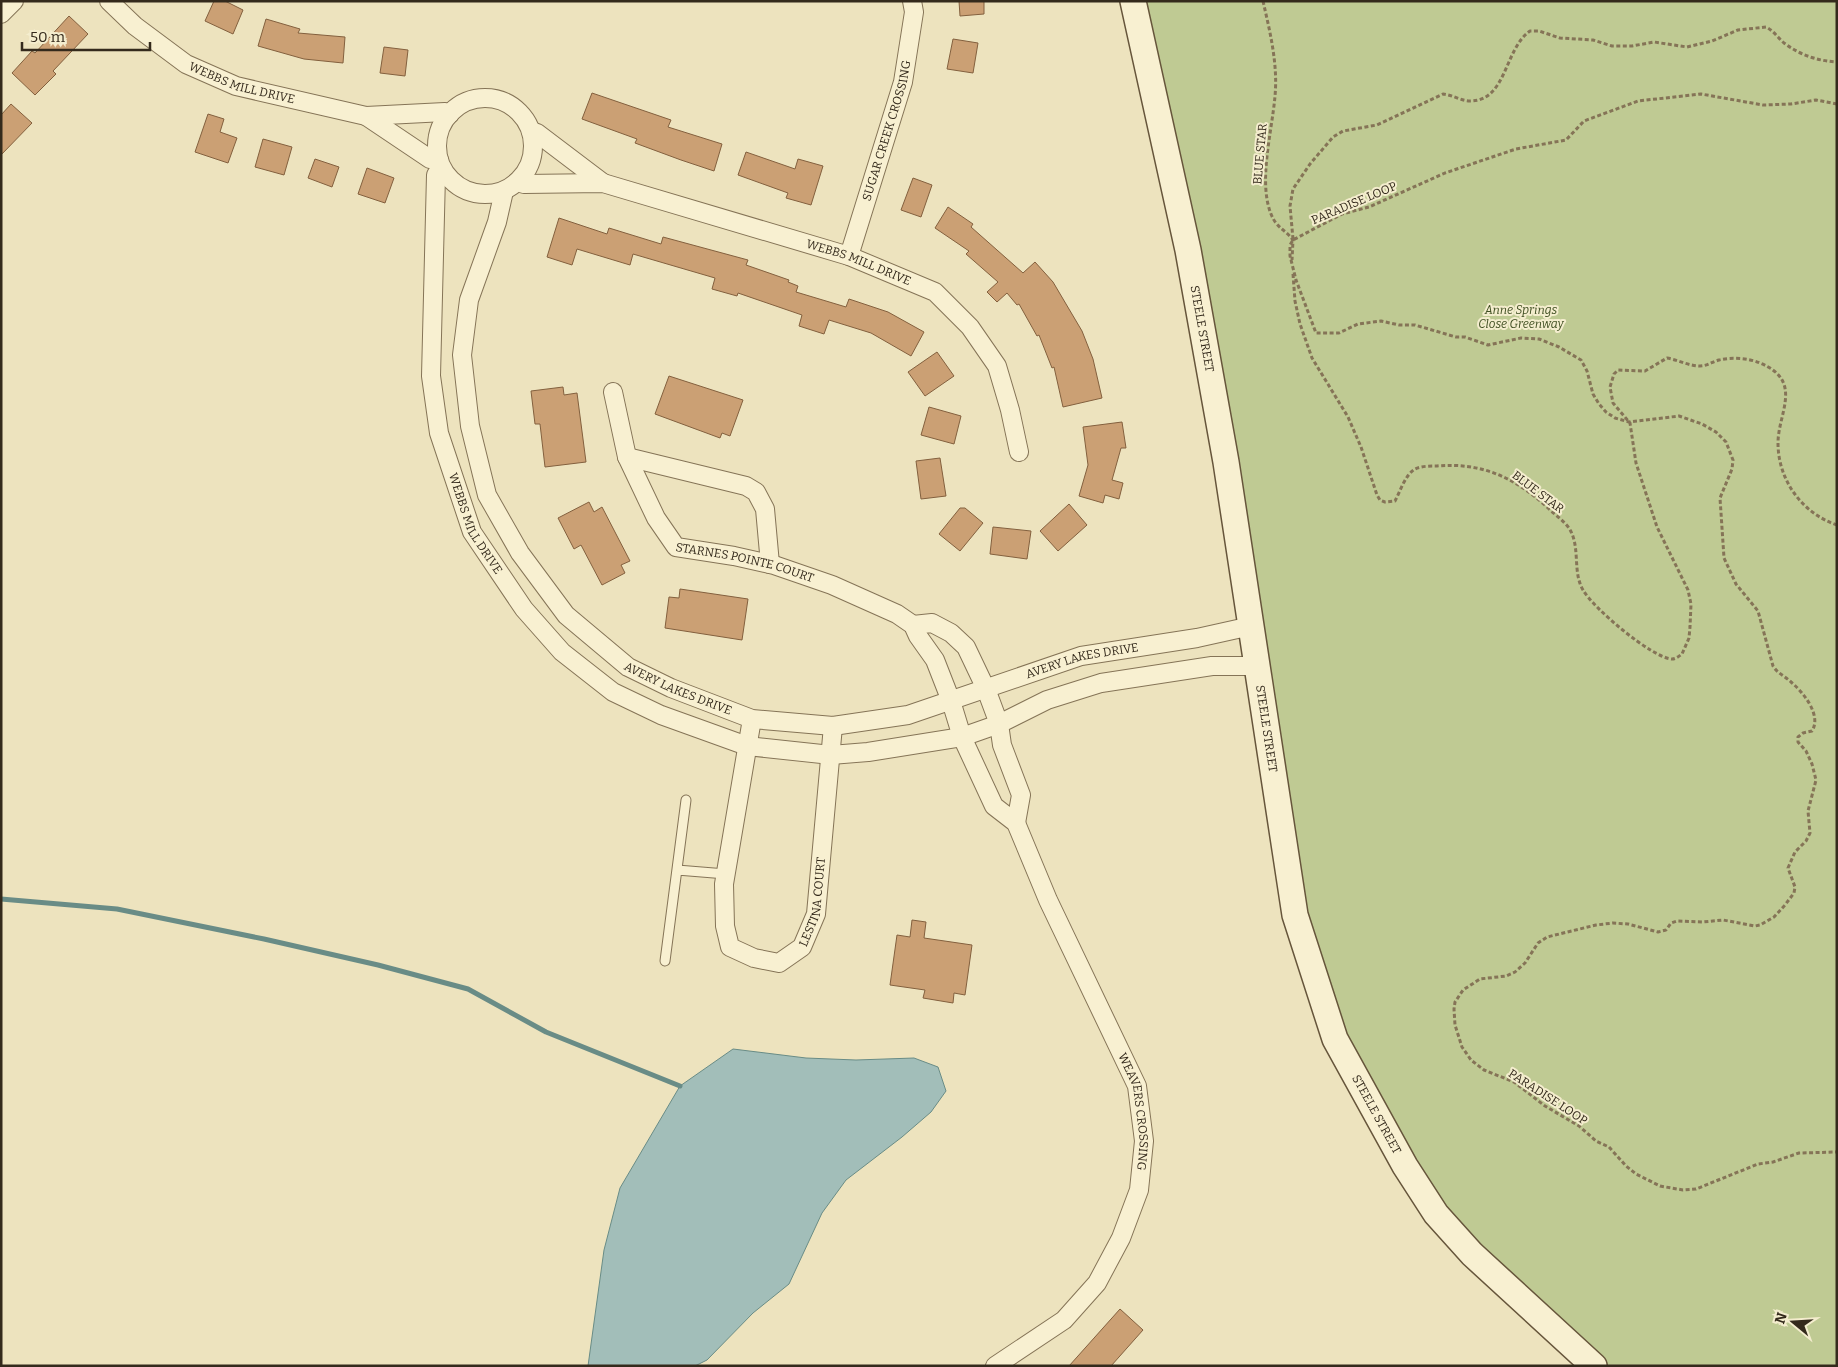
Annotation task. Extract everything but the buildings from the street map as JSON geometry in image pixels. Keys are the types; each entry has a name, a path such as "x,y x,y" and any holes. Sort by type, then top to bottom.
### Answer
{"street":[{"path":"1,14 14,1"},
{"name":"WEBBS MILL DRIVE","path":"109,1 135,26 186,64 236,86 366,116 444,112 450,114"},
{"name":"SUGAR CREEK CROSSING","path":"849,256 903,82 914,12 912,1"},
{"name":"STEELE STREET","path":"1133,1 1188,250 1226,462 1295,915 1335,1039 1405,1166 1436,1214 1472,1254 1594,1366"},
{"path":"482,98 499,100 513,106 524,117 531,130 534,146 531,161 524,175 510,186 485,195 470,193 455,185 440,164 437,140 442,124 450,114 466,102 482,98"},
{"name":"WEBBS MILL DRIVE","path":"366,116 440,164 436,175 431,376 439,433 472,532 524,609 562,652 613,692 661,715 746,746"},
{"name":"WEBBS MILL DRIVE","path":"531,130 603,184"},
{"name":"WEBBS MILL DRIVE","path":"510,186 524,184 603,184 849,256 935,292 970,326 997,366 1010,410 1019,452"},
{"name":"AVERY LAKES DRIVE","path":"510,186 469,300 462,355 470,426 487,495 520,553 566,615 628,667 672,688 752,719 833,726 908,715 1081,656 1197,638 1252,626"},
{"name":"STARNES POINTE COURT","path":"614,392 627,457 656,518 676,548 734,556 770,564 832,585 897,614 914,625 932,624 951,634 966,647 986,689"},
{"path":"627,457 746,486 756,492 765,509 770,564"},
{"path":"548,636 566,615"},
{"path":"914,625 918,636 935,660 951,701 962,737"},
{"name":"AVERY LAKES DRIVE","path":"746,746 831,755 868,752 962,737 999,724 1047,700 1100,683 1212,666 1257,666"},
{"path":"986,689 999,724 1002,745 1021,795 1016,823"},
{"name":"LESTINA COURT","path":"752,719 724,884 725,926 730,947 754,958 779,963 802,947 816,914 831,755"},
{"path":"831,755 833,726"},
{"name":"WEAVERS CROSSING","path":"962,737 994,806 1016,823 1048,900 1137,1086 1144,1141 1139,1190 1121,1238 1097,1283 1064,1320 995,1366"}],"lane":[{"path":"665,962 686,800"},
{"path":"677,870 726,874"}],"path":[{"name":"BLUE STAR","path":"1263,1 1275,60 1275,95 1265,182 1266,198 1276,225 1293,240 1295,301 1298,317 1312,358 1348,416 1361,448 1373,488 1380,500 1389,503 1395,501 1409,474 1422,467 1461,465 1503,476 1515,482 1538,499 1568,527 1575,545 1577,575 1582,590 1591,602 1608,619 1631,636 1665,657 1677,658 1682,654 1688,638 1691,604 1688,590 1657,527 1636,463 1629,422"},
{"path":"1293,240 1290,206 1293,190 1300,177 1333,137 1343,131 1378,125 1444,94 1467,101 1486,98 1497,86 1518,44 1530,31 1539,31 1560,38 1593,40 1612,46 1632,46 1654,42 1687,46 1712,41 1738,30 1766,27 1784,43 1804,54 1818,60 1837,62"},
{"name":"PARADISE LOOP","path":"1293,240 1342,214 1369,207 1445,173 1516,149 1566,140 1584,121 1638,100 1701,94 1763,105 1791,104 1816,100 1837,104"},
{"path":"1293,266 1316,332 1340,333 1358,324 1381,321 1399,325 1415,325 1456,337 1465,337 1488,345 1521,338 1539,339 1580,360 1587,371 1593,394 1599,404 1610,416 1629,422"},
{"path":"1629,422 1613,403 1611,396 1611,380 1618,370 1645,371 1667,358 1703,366 1728,358 1759,362 1781,378 1786,391 1786,402 1778,441 1779,458 1787,484 1795,496 1809,508 1825,520 1837,525"},
{"name":"PARADISE LOOP","path":"1629,422 1671,416 1687,418 1716,432 1726,442 1732,454 1732,469 1720,498 1724,558 1736,584 1758,611 1773,666 1777,672 1791,681 1801,691 1811,706 1815,720 1812,730 1799,735 1798,740 1810,758 1816,780 1808,811 1810,834 1791,859 1788,868 1795,890 1791,898 1774,917 1755,926 1723,920 1676,922 1671,923 1666,930 1658,932 1628,924 1614,924 1547,937 1538,943 1525,963 1515,972 1506,976 1480,979 1464,990 1455,1002 1455,1025 1462,1047 1470,1060 1484,1070 1514,1082 1545,1106 1579,1126 1596,1141 1608,1147 1626,1166 1647,1180 1670,1188 1696,1189 1758,1164 1773,1162 1799,1153 1837,1152"}],"green space":[{"name":"Anne Springs Close Greenway","path":"1133,1 1837,1 1837,1366 1594,1366 1472,1254 1335,1039 1295,915"}],"water":[{"path":"733,1049 806,1058 856,1060 914,1058 938,1067 946,1091 931,1112 846,1180 822,1213 789,1284 753,1313 707,1360 695,1366 588,1366 604,1250 620,1188 680,1086"}],"waterway":[{"path":"1,899 117,909 264,939 378,965 468,989 546,1032 680,1086"}]}
